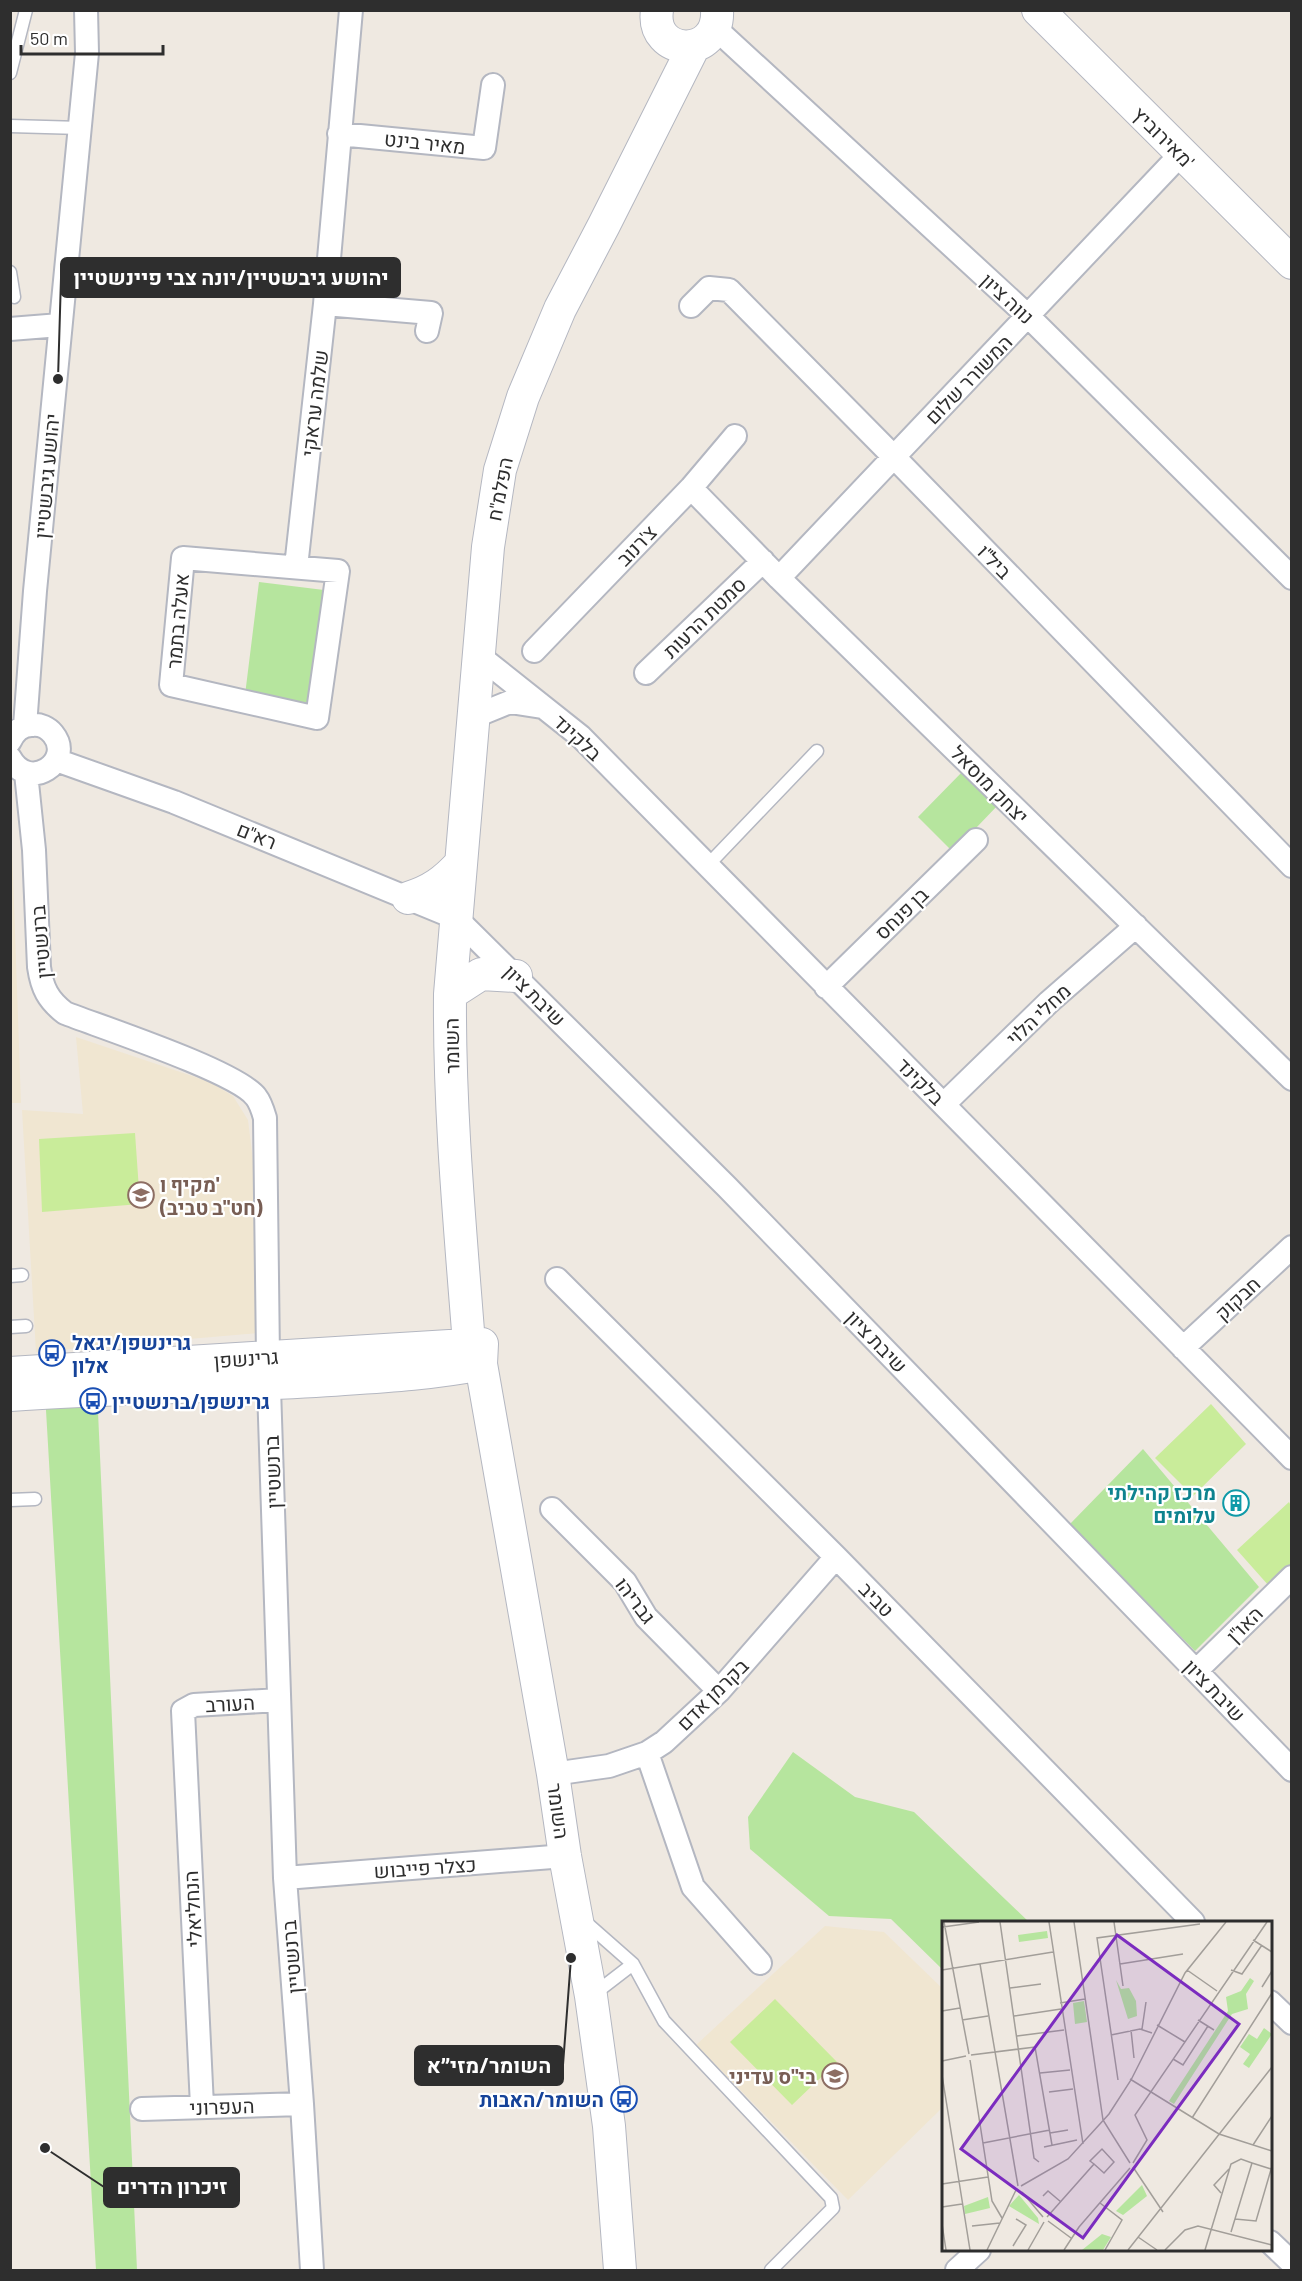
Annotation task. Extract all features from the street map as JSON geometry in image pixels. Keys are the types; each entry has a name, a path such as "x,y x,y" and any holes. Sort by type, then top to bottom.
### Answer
{"street":[{"name":"יהושע גיבשטיין","path":"18,733 35,591 81,128 87,52 86,10"},
{"name":"שלמה עראקי","path":"296,567 325,304 351,10"},
{"name":"מאירוביץ'","path":"1038,10 1292,263"},
{"path":"660,24 678,46 709,28"},
{"path":"660,24 669,95"},
{"name":"הפלמ\"ח","path":"456,918 488,547 500,470 523,397 560,309 669,95 709,28"},
{"name":"נווה ציון","path":"709,28 1028,316 1292,578"},
{"name":"מאיר בינט","path":"339,134 484,148 494,85"},
{"name":"המשורר שלום","path":"779,578 1181,154"},
{"name":"ביל\"ו","path":"691,306 709,288 729,290 1292,866"},
{"path":"325,304 430,313 428,332"},
{"path":"10,329 60,325"},
{"name":"צ'רנוב","path":"534,651 691,488 735,436"},
{"name":"יצחק מוסאל","path":"691,488 779,578 1292,1079"},
{"name":"אעלה בתמר","path":"183,558 296,567 338,571 317,718 171,685 183,558"},
{"name":"סמטת הרעות","path":"646,673 762,561"},
{"name":"בלקינד","path":"478,655 580,736 1292,1458"},
{"name":"בלקינד","path":"473,717 510,702 547,708"},
{"path":"18,733 42,726 55,736 58,744 56,760 40,773 18,765"},
{"name":"רא\"ם","path":"56,760 174,802 456,918"},
{"name":"ברנשטיין","path":"18,765 34,850 39,967 42,986 52,1002 65,1013 197,1064 239,1083 256,1096 266,1118 268,1371 285,1878 303,2104 312,2271"},
{"name":"בן פנחס","path":"825,987 976,840"},
{"path":"408,898 429,892 447,879 461,863"},
{"name":"שיבת ציון","path":"456,918 727,1187 1292,1770"},
{"name":"השומר","path":"456,918 450,994 456,1175 483,1326 477,1351 591,1996 609,2126 619,2267"},
{"name":"מחלי הלוי","path":"945,1104 1049,1002 1136,926"},
{"path":"450,994 481,974 516,976"},
{"name":"חבקוק","path":"1183,1348 1292,1247"},
{"name":"טביב","path":"557,1279 836,1557 1191,1921"},
{"name":"גרינשפן","path":"10,1395 74,1391 477,1351"},
{"name":"גרינשפן","path":"10,1373 268,1371"},
{"name":"גבריהו","path":"552,1509 625,1582 646,1617 718,1691"},
{"name":"בקרמן אדם","path":"553,1774 609,1766 646,1753 664,1742 718,1691 836,1557"},
{"name":"האו\"ן","path":"1196,1671 1292,1577"},
{"name":"העורב","path":"183,1711 194,1705 279,1700"},
{"name":"הנחליאלי","path":"183,1711 202,2106"},
{"path":"646,1753 693,1887 760,1963"},
{"name":"כצלר פייבוש","path":"285,1878 565,1856"},
{"path":"1272,2003 1292,2023"},
{"name":"העפרוני","path":"142,2109 303,2104"},
{"path":"1272,2244 1292,2264"},
{"path":"957,2271 978,2251"}],"lane":[{"path":"10,73 26,10"},
{"path":"10,126 81,128"},
{"path":"10,272 14,297"},
{"path":"707,866 817,751"},
{"path":"10,1327 26,1326"},
{"path":"10,1500 35,1499"},
{"path":"575,1913 633,1964 664,2020 831,2198 833,2208 771,2271"},
{"path":"591,1996 633,1964"}],"shaded area":[{"path":"11,818 21,1103 10,1103"},
{"name":"מקיף ו' (חט\"ב טביב)","path":"76,1037 210,1082 233,1096 248,1120 254,1169 260,1333 36,1352 22,1110 83,1114"},
{"name":"בי\"ס עדיני","path":"825,1926 884,1932 942,1988 942,2108 848,2200 696,2045"}],"green space":[{"path":"259,582 324,590 307,707 245,695"},
{"path":"964,770 999,804 953,852 918,817"},
{"path":"135,1133 140,1204 42,1212 39,1139"},
{"path":"97,1390 137,2270 96,2270 45,1393"},
{"path":"1211,1404 1246,1444 1193,1496 1155,1458"},
{"path":"1143,1449 1259,1587 1195,1651 1070,1524"},
{"path":"1289,1502 1291,1506 1291,1565 1269,1586 1237,1550"},
{"path":"793,1752 855,1797 914,1812 1028,1921 942,1921 942,1969 891,1919 829,1916 750,1849 748,1817"},
{"path":"775,1999 837,2062 792,2105 730,2042"}],"place":[{"name":"יהושע גיבשטיין/יונה צבי פיינשטיין","path":"58,379"},
{"name":"מקיף ו' (חט\"ב טביב)","path":"141,1195"},
{"name":"גרינשפן/יגאל אלון","path":"52,1353"},
{"name":"גרינשפן/ברנשטיין","path":"93,1401"},
{"name":"מרכז קהילתי עלומים","path":"1236,1503"},
{"name":"השומר/מזי״א","path":"571,1958"},
{"name":"בי\"ס עדיני","path":"835,2076"},
{"name":"השומר/האבות","path":"624,2099"},
{"name":"זיכרון הדרים","path":"45,2148"}]}
